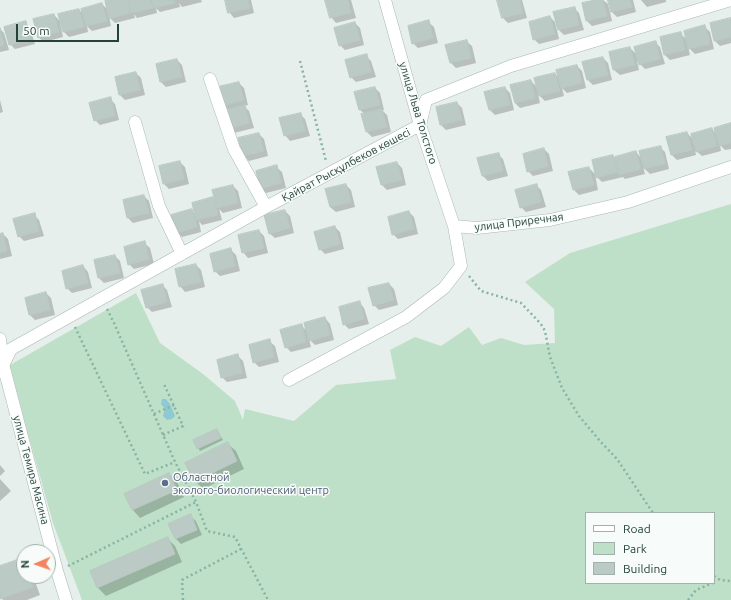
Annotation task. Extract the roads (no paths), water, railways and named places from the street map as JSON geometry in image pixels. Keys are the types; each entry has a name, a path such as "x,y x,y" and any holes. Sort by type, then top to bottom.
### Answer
{"street":[{"name":"улица Льва Толстого","path":"386,0 420,125 454,226"},
{"name":"Қайрат Рысқұлбеков көшесі","path":"2,368 11,349 266,207 420,125 426,100 511,66 731,0"},
{"path":"210,79 234,149 266,207"},
{"path":"135,122 159,206 182,254"},
{"name":"улица Приречная","path":"454,226 476,228 550,220 628,202 731,167"},
{"path":"289,380 406,317 444,288 461,266 454,226"},
{"name":"улица Темира Масина","path":"0,339 2,368 57,572 66,600"}],"water":[{"path":"162,399 166,399 170,404 175,416 172,419 167,420 163,416 165,409 161,404"}],"place":[{"name":"Областной эколого-биологический центр","path":"165,483"}]}
